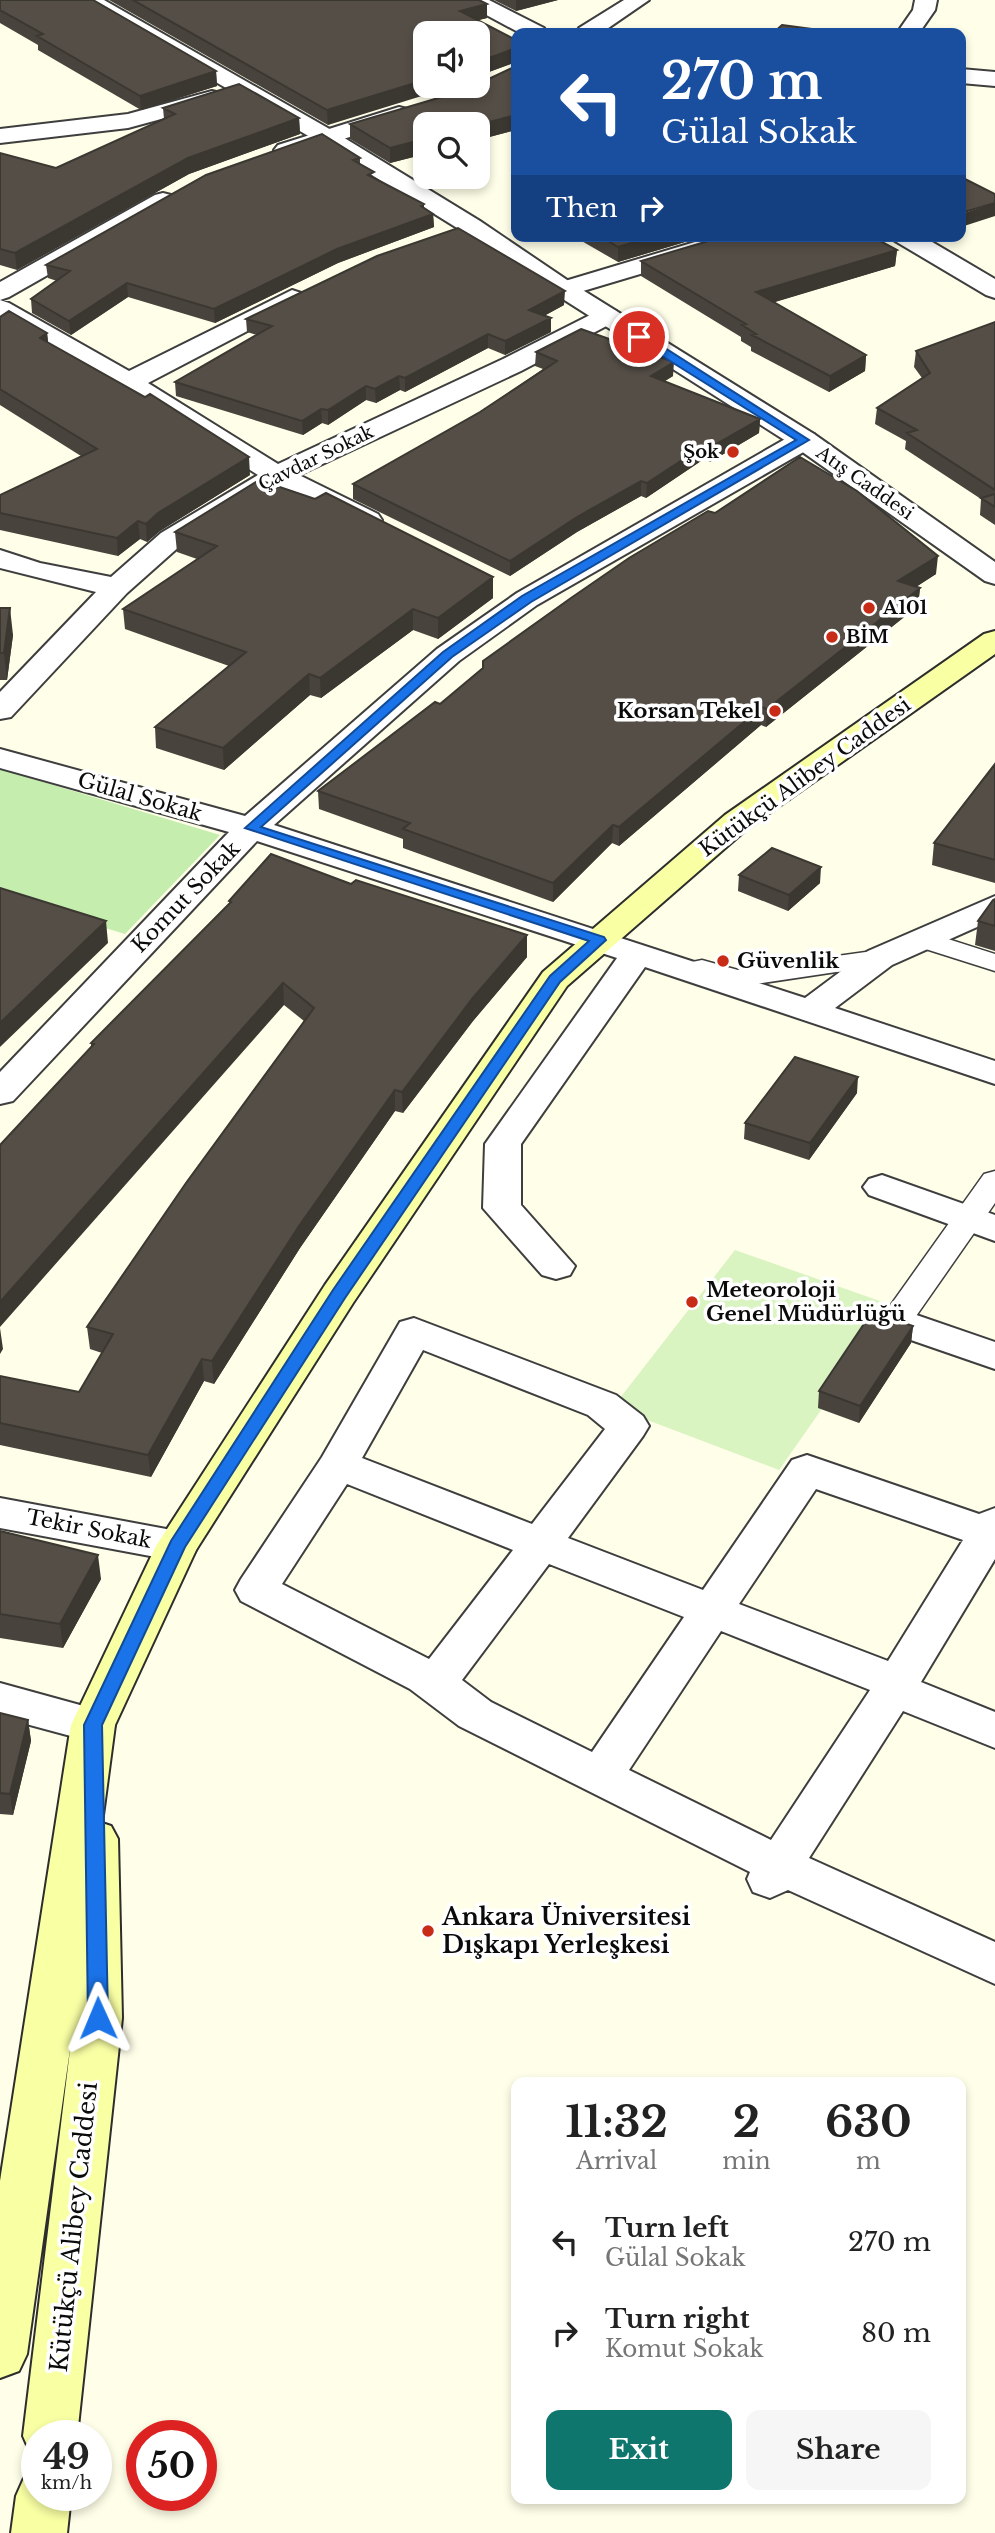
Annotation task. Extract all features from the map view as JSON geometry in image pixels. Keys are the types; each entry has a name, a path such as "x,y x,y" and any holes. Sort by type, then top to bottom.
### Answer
{"main road":[{"name":"Kütükçü Alibey Caddesi","path":"0,2354 93,1725 177,1546 339,1294 555,979 736,822 995,640"},
{"name":"Kütükçü Alibey Caddesi","path":"52,2420 98,2018 93,1725"},
{"path":"39,2533 42,2511"}],"street":[{"name":"Atış Caddesi","path":"89,0 325,136 471,226 564,289 804,440 995,575"},
{"path":"473,0 526,28"},
{"path":"595,28 638,0"},
{"path":"911,28 926,0"},
{"path":"966,76 995,79"},
{"path":"0,136 20,130 73,129 142,120 187,108 241,88"},
{"path":"261,158 414,110"},
{"path":"0,292 186,188"},
{"path":"445,235 471,226"},
{"path":"564,289 722,242"},
{"path":"914,242 995,290"},
{"path":"129,382 319,285"},
{"path":"0,307 129,382 277,475 389,531"},
{"name":"Çavdar Sokak","path":"0,710 117,587 171,539 277,475 512,365 607,316"},
{"name":"Komut Sokak","path":"0,1093 251,828 448,655 514,593 804,440"},
{"path":"0,559 34,570 117,587"},
{"name":"Gülal Sokak","path":"0,758 251,828 599,940 995,1073"},
{"path":"810,1011 880,958 995,906"},
{"path":"923,939 995,963"},
{"path":"556,1266 502,1208 503,1144 638,953"},
{"path":"684,961 736,979 880,958"},
{"path":"995,1181 982,1224 896,1321 995,1356"},
{"path":"882,1187 982,1224"},
{"path":"435,1684 629,1426 602,1405 414,1331 338,1465 256,1590 435,1684 475,1714 600,1776 774,1872 995,1964"},
{"path":"338,1465 711,1610 896,1686 995,1731"},
{"path":"600,1776 807,1470 993,1530 896,1686 774,1872"},
{"name":"Tekir Sokak","path":"0,1513 177,1546"},
{"path":"0,1700 93,1725"}],"green space":[{"path":"0,769 220,835 125,934 0,896"},
{"path":"735,1250 894,1306 779,1470 613,1407"}],"building":[{"path":"0,0 93,0 216,71 140,96 37,36 43,34 0,10"},
{"path":"133,0 479,0 487,4 460,11 479,21 413,21 413,84 327,110"},
{"path":"782,25 804,28 779,28"},
{"path":"490,27 511,37 511,50 490,58"},
{"path":"511,68 511,116 490,122 490,112 413,112 413,142 390,148 350,124 438,98 490,98 490,78"},
{"path":"239,84 299,118 188,158 15,253 0,249 0,153 56,168 175,114 163,108"},
{"path":"322,134 360,158 353,160 374,172 368,175 424,204 421,206 433,214 337,249 214,309 127,283 69,321 31,299 70,271 46,265 206,175"},
{"path":"966,180 995,194 995,203 966,212"},
{"path":"458,228 565,291 529,310 551,318 505,341 488,334 405,378 399,376 375,389 366,386 328,410 321,409 302,421 175,382 272,326 246,319 377,256"},
{"path":"610,242 634,242 618,247"},
{"path":"705,242 882,242 897,250 756,292 866,355 830,376 752,335 756,334 742,325 746,324 641,261"},
{"path":"9,311 47,333 40,338 145,397 150,394 249,457 158,513 146,524 138,521 117,538 0,513 0,495 97,449 0,389 0,317"},
{"path":"995,322 995,490 907,433 917,430 877,408 930,373 916,351"},
{"path":"581,329 674,362 651,376 760,419 711,447 705,445 647,483 641,481 577,517 510,561 353,484 480,412 557,361 536,352"},
{"path":"800,457 857,491 938,556 898,581 920,588 767,709 762,707 619,827 613,825 553,883 403,829 410,823 318,791 435,702 440,704 483,668 483,661 571,598 629,558 708,511 715,513"},
{"path":"259,480 315,499 326,493 493,577 438,618 413,609 320,678 309,674 223,748 155,727 246,652 123,609 217,546 175,532"},
{"path":"995,494 995,507 981,498"},
{"path":"0,608 10,608 4,653 0,653"},
{"path":"995,764 995,860 934,843"},
{"path":"772,848 821,867 789,895 739,875"},
{"path":"271,854 351,884 356,880 527,935 472,999 402,1092 395,1090 299,1226 212,1361 202,1359 148,1455 0,1423 0,1376 79,1392 113,1334 87,1327 186,1183 314,1008 283,983 0,1302 0,1145 94,1044 91,1043 231,902 229,901"},
{"path":"0,888 106,921 0,1023"},
{"path":"995,899 995,926 978,921 993,900"},
{"path":"795,1057 858,1077 810,1143 745,1123"},
{"path":"874,1309 883,1316 913,1326 860,1406 819,1391"},
{"path":"0,1531 98,1555 60,1624 0,1614"},
{"path":"0,1713 28,1720 10,1794 0,1793"}],"place":[{"name":"Şok","path":"733,452"},
{"name":"A101","path":"869,608"},
{"name":"BİM","path":"832,637"},
{"name":"Korsan Tekel","path":"775,711"},
{"name":"Güvenlik","path":"723,961"},
{"name":"Meteoroloji Genel Müdürlüğü","path":"692,1302"},
{"name":"Ankara Üniversitesi Dışkapı Yerleşkesi","path":"428,1931"}],"route":[{"path":"98,2018 93,1725 177,1546 339,1294 555,979 599,940 251,828 467,641 527,599 804,440 639,337"}]}
